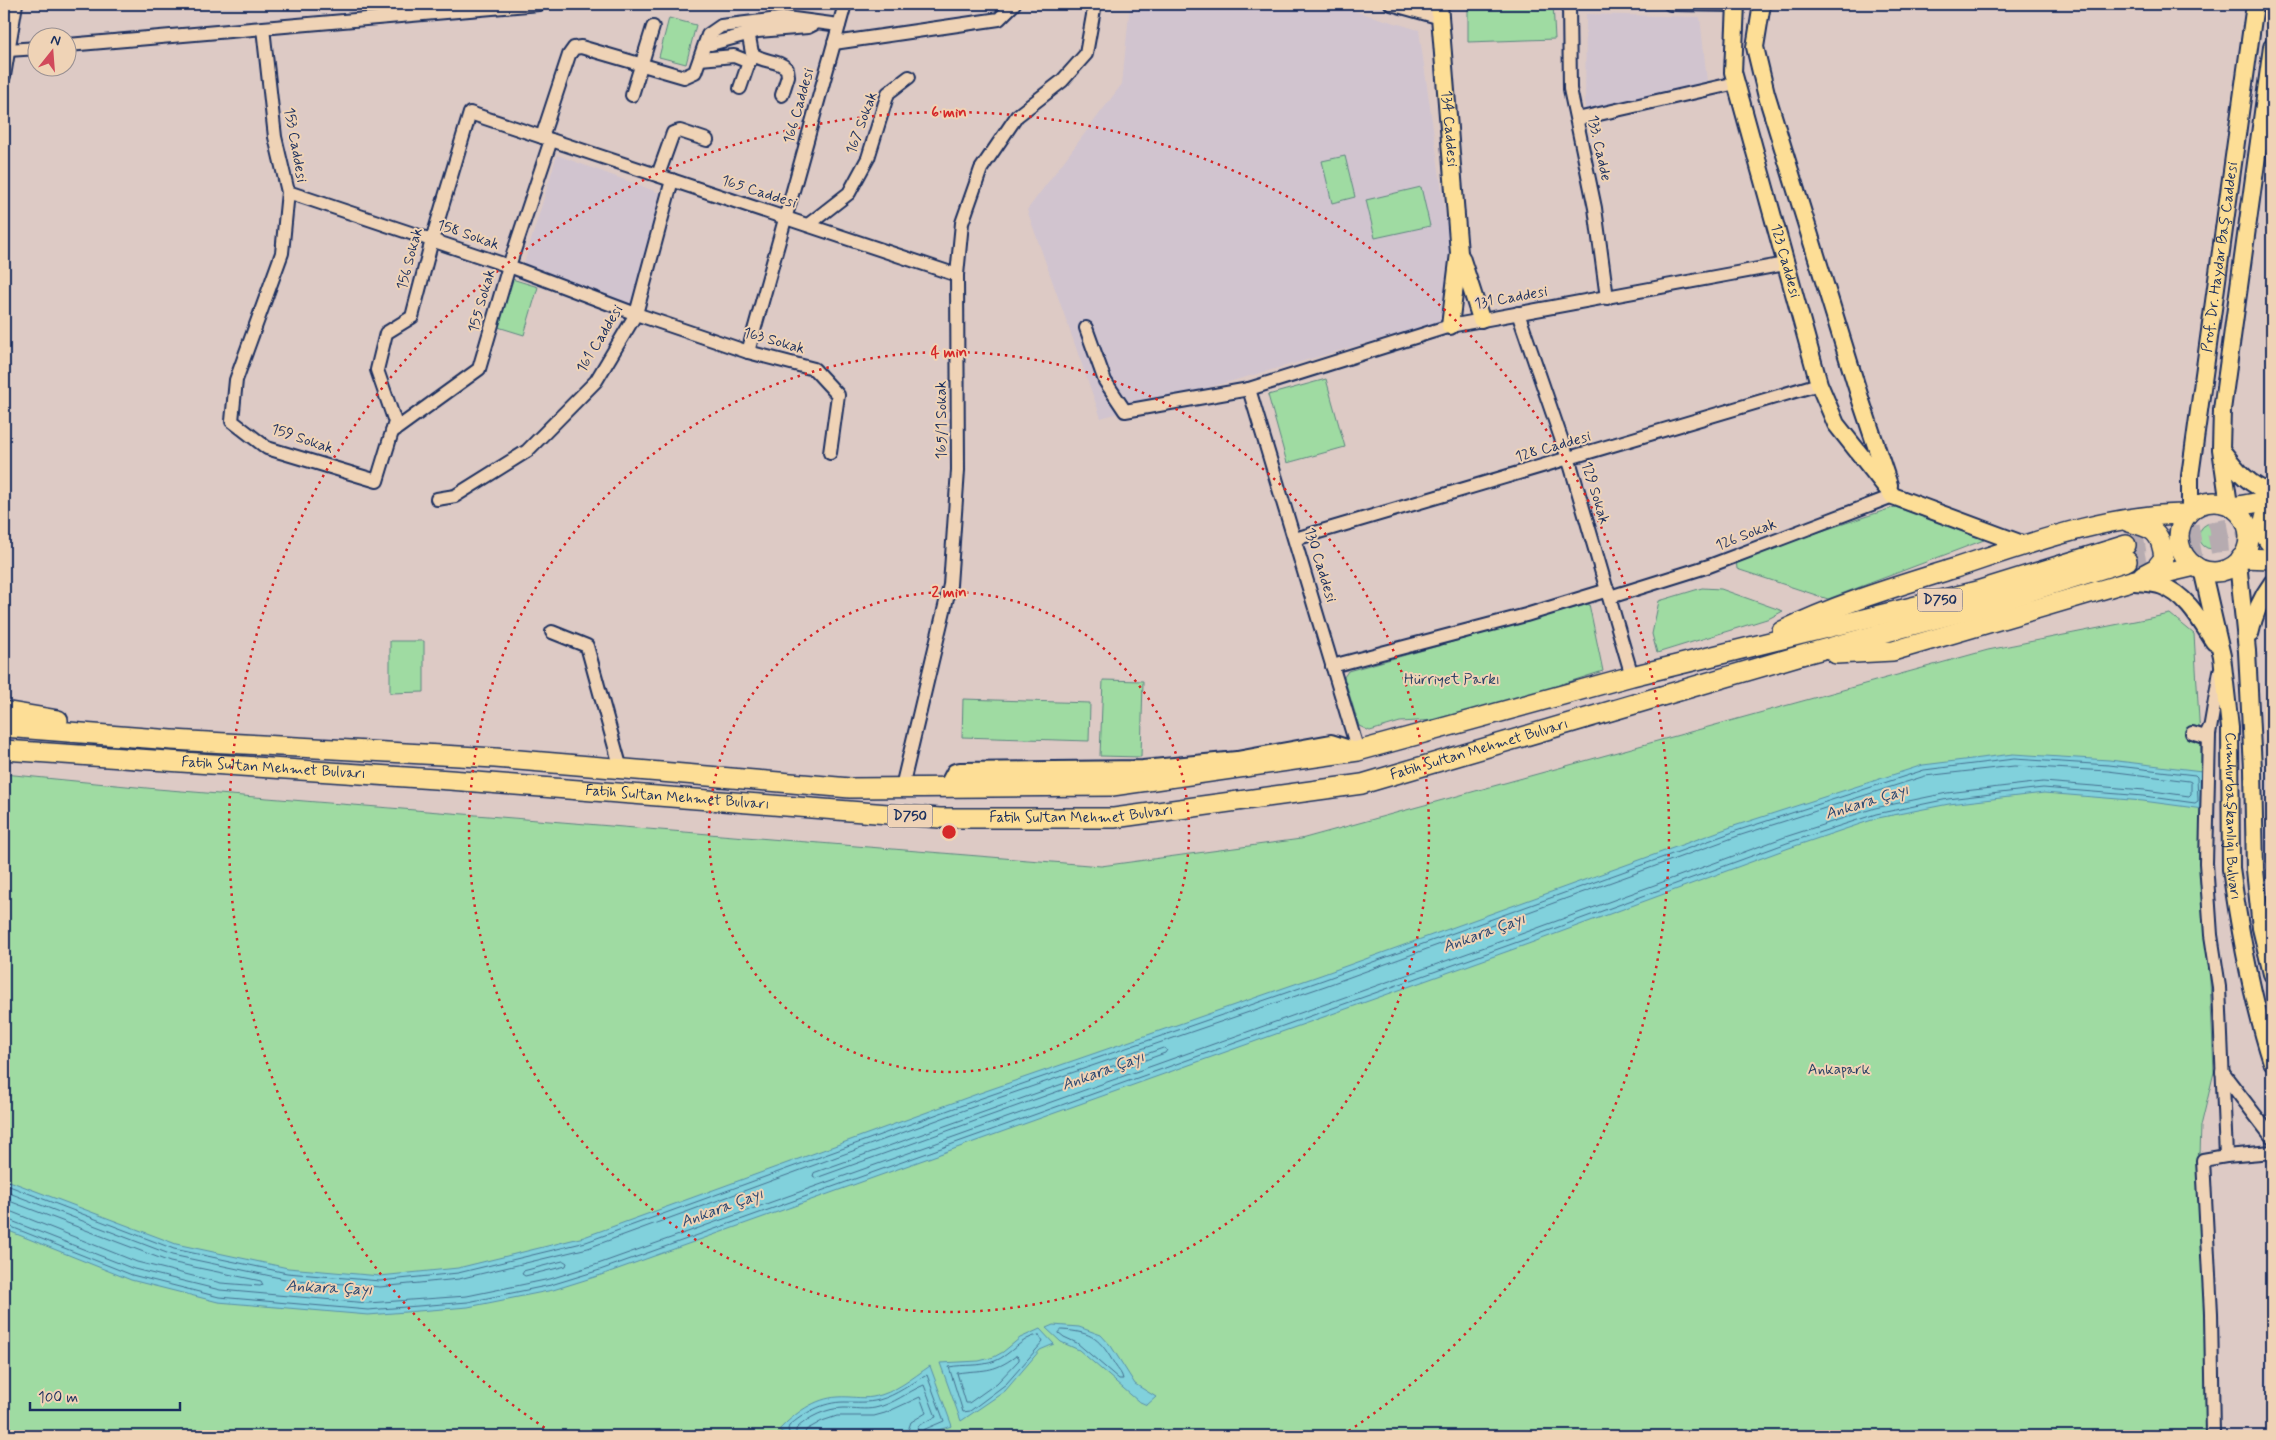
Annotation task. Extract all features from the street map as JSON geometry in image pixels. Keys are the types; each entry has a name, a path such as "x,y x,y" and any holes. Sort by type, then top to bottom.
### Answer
{"highway":[{"path":"2198,568 2184,554 2178,539 2179,528 2189,512 2200,504 2211,502 2230,506 2272,500"},
{"path":"1798,656 1893,651 2131,581 2198,568 2217,572 2229,568 2240,560 2248,543 2248,533 2240,514 2230,506"},
{"path":"2272,508 2267,510 2262,526 2264,535 2272,545"},
{"path":"1750,646 1821,612 2024,545 2122,520 2189,512"},
{"path":"2122,520 2150,527 2162,543 2164,558 2156,568 2131,581"},
{"name":"Fatih Sultan Mehmet Bulvarı","path":"4,727 172,740 495,758 850,788 1112,786 1358,751 1632,676 1977,592 2127,553 1983,606 1798,656 1362,784 1114,818 940,818 440,779 4,750"},
{"path":"2240,560 2272,559"},
{"path":"4,711 172,740"},
{"path":"4,759 74,755"}],"main road":[{"name":"123 Caddesi","path":"1762,4 1755,47 1766,94 1861,401 1893,496"},
{"name":"Prof. Dr. Haydar Baş Caddesi","path":"2189,512 2192,466 2256,4"},
{"name":"123 Caddesi","path":"1736,5 1732,72 1819,384 1836,424 1893,496"},
{"name":"134 Caddesi","path":"1440,11 1459,253 1450,326"},
{"name":"Prof. Dr. Haydar Baş Caddesi","path":"2230,506 2221,449 2222,410 2229,349 2266,127 2272,47"},
{"name":"134 Caddesi","path":"1459,253 1481,319"},
{"path":"2221,449 2238,471 2250,482 2272,492"},
{"path":"1893,496 2024,545"},
{"name":"Cumhurbaşkanlığı Bulvarı","path":"2240,560 2253,769 2255,870 2266,914 2272,974"},
{"name":"Cumhurbaşkanlığı Bulvarı","path":"2198,568 2222,655 2232,763 2232,876 2255,1002 2272,1062"},
{"path":"2131,581 2162,586 2176,593 2202,623 2222,655"},
{"path":"2246,651 2255,614 2262,596 2272,583"}],"street":[{"path":"4,76 16,4"},
{"path":"78,44 539,4"},
{"name":"166 Caddesi","path":"748,352 845,4"},
{"path":"834,43 999,19 1014,4"},
{"name":"165/1 Sokak","path":"902,787 950,585 958,470 957,275 962,222 981,169 1017,116 1062,82 1086,54 1095,4"},
{"path":"1392,4 1440,11"},
{"name":"133. Cadde","path":"1569,4 1570,89 1596,208 1607,298"},
{"path":"1670,4 1736,5"},
{"path":"641,65 684,77 695,72 708,35 717,27 747,27 786,18 839,24"},
{"path":"632,95 653,27"},
{"path":"740,88 752,59 747,27"},
{"name":"153 Caddesi","path":"236,380 282,252 288,192 274,137 263,28"},
{"name":"155 Sokak","path":"392,432 479,369 547,138 569,55 574,48 581,47 641,65"},
{"path":"8,50 28,49"},
{"path":"700,59 734,56 785,66 788,76 782,95"},
{"name":"167 Sokak","path":"808,225 849,193 868,158 888,93 909,78"},
{"path":"1577,119 1736,83"},
{"name":"156 Sokak","path":"377,481 395,422 377,370 386,333 412,317 432,240 470,113 547,138"},
{"path":"658,175 675,132 680,131 707,140"},
{"name":"165 Caddesi","path":"547,138 957,275"},
{"name":"161 Caddesi","path":"437,499 455,496 526,451 596,381 636,314 672,180"},
{"name":"158 Sokak","path":"288,192 509,266 636,314"},
{"name":"131 Caddesi","path":"1086,328 1105,382 1126,411 1249,389 1450,326 1481,319 1607,298 1785,264"},
{"name":"129 Sokak","path":"1518,313 1568,460 1632,676"},
{"name":"163 Sokak","path":"636,314 748,352 814,369 838,395 830,453"},
{"name":"159 Sokak","path":"236,380 232,421 267,448 377,481"},
{"name":"128 Caddesi","path":"1295,539 1568,460 1819,384"},
{"name":"130 Caddesi","path":"1249,389 1358,751"},
{"name":"126 Sokak","path":"1332,666 1709,566 1893,496"},
{"path":"552,632 587,646 622,769"},
{"path":"2222,655 2209,735 2210,770 2206,863 2211,935 2219,987 2226,1156"},
{"path":"2192,733 2205,737 2211,725"},
{"path":"2222,1072 2272,1137"},
{"path":"2213,1436 2211,1313 2203,1160 2272,1152"}],"shaded area":[{"path":"1130,4 1330,4 1419,30 1451,254 1445,321 1101,418 1027,210 1122,84"},
{"path":"1586,14 1700,17 1707,81 1585,111"},
{"path":"557,155 660,193 631,307 522,270"}],"green space":[{"path":"1553,4 1555,39 1468,42 1468,6"},
{"path":"669,18 696,25 686,64 659,57"},
{"path":"1345,156 1355,197 1332,203 1322,161"},
{"path":"1421,187 1430,226 1375,238 1366,200"},
{"path":"512,279 538,287 524,335 498,327"},
{"path":"1326,379 1345,447 1287,463 1268,395"},
{"path":"1895,507 1984,540 1828,599 1737,569 1736,559"},
{"path":"2212,523 2221,527 2225,536 2221,545 2212,549 2203,545 2199,536 2203,527"},
{"path":"1702,588 1721,589 1783,611 1770,618 1657,653 1652,634 1659,601"},
{"name":"Hürriyet Parkı","path":"1589,604 1603,671 1453,719 1400,722 1370,731 1359,726 1344,677 1348,671"},
{"name":"Ankapark","path":"2170,614 2194,634 2202,771 2200,881 2209,958 2214,1072 2201,1126 2199,1185 2214,1436 4,1436 4,774 157,789 1101,866 1301,839 1988,650"},
{"path":"390,641 424,641 424,692 390,693"},
{"path":"1103,680 1143,681 1141,757 1100,756"},
{"path":"963,699 1090,703 1089,741 962,737"}],"water":[{"name":"Ankara Çayı","path":"2013,754 2109,760 2202,771 2203,809 2143,801 2044,793 1949,804 1878,818 1789,848 1528,944 601,1275 553,1290 468,1307 368,1315 218,1302 131,1280 4,1229 4,1179 176,1244 288,1268 380,1276 458,1268 584,1237 977,1094 1321,975 1734,826 1923,765"},
{"path":"1053,1325 1079,1327 1101,1335 1111,1346 1135,1384 1156,1397 1147,1405 1138,1401 1079,1350 1061,1342 1046,1328"},
{"path":"1040,1329 1054,1344 1040,1350 1005,1391 961,1421 940,1363 979,1361 994,1357 1020,1338"},
{"path":"930,1366 952,1426 916,1436 788,1436 779,1430 798,1413 821,1400 842,1397 869,1398 881,1395 903,1384"}],"tunnel":[{"path":"2126,545 2272,521"},
{"path":"2127,561 2216,543 2272,538"}]}
